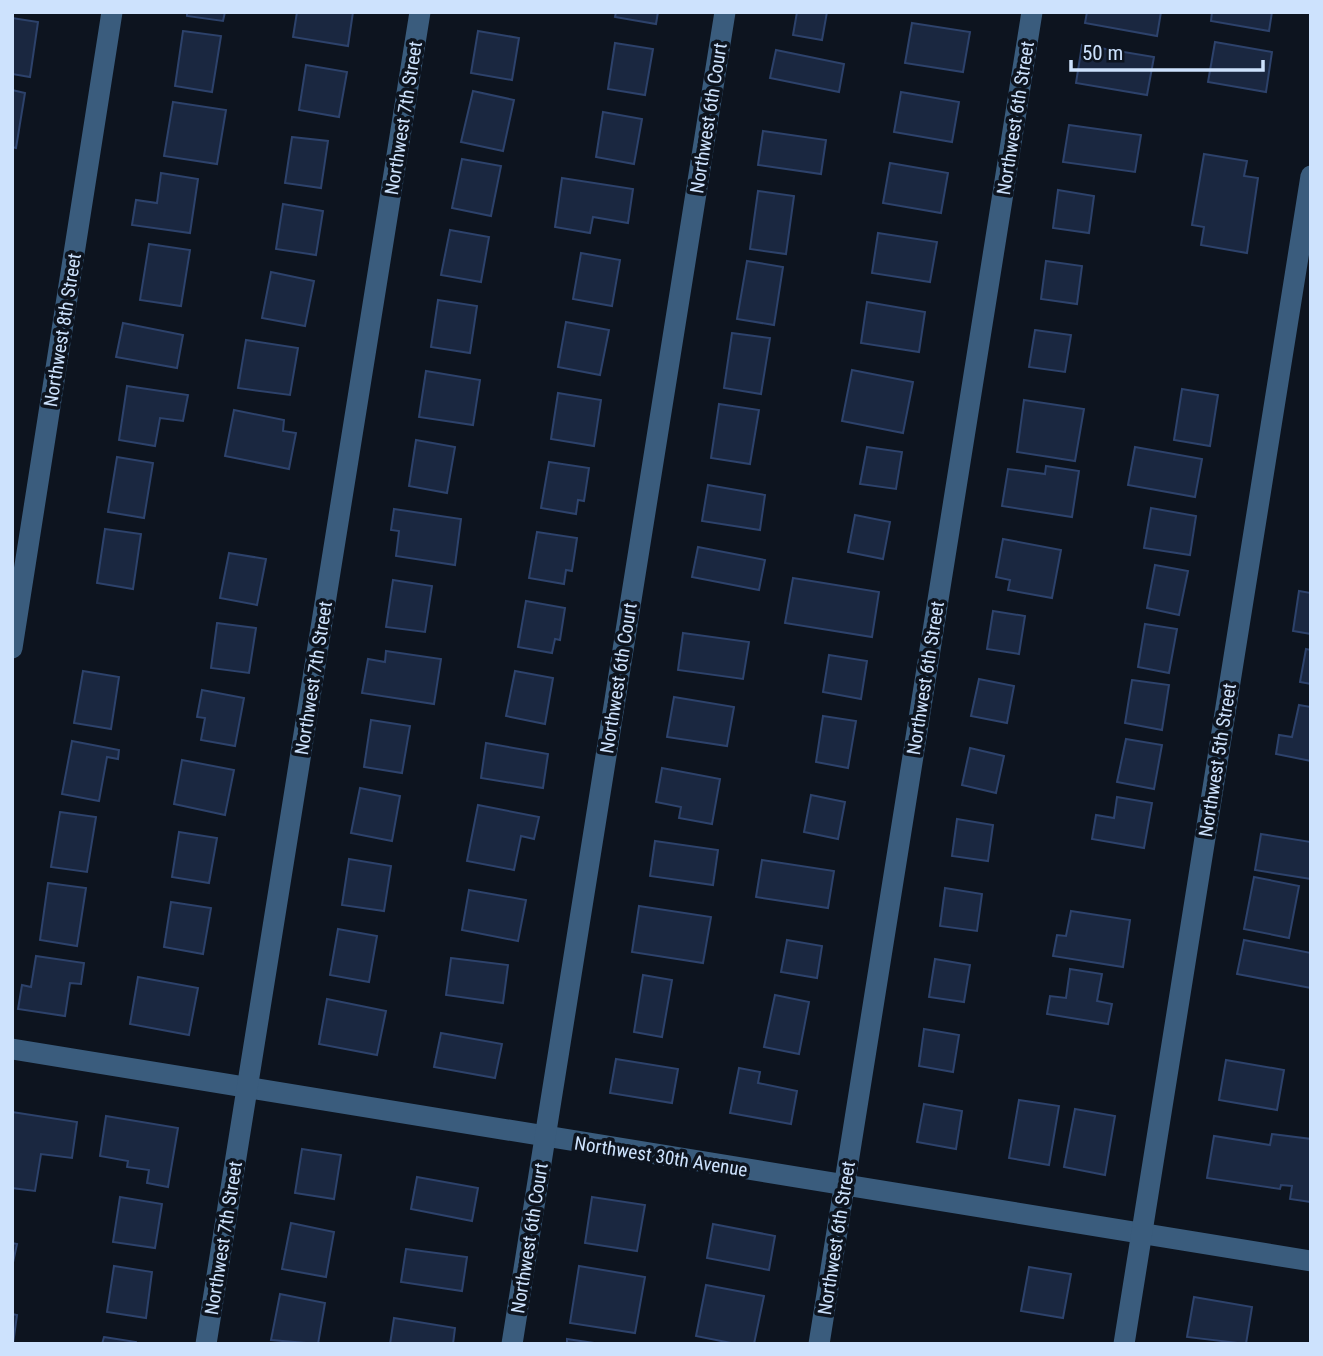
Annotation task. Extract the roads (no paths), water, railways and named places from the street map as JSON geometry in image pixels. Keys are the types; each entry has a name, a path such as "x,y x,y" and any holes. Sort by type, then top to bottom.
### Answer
{"street":[{"name":"Northwest 8th Street","path":"12,648 112,12"},
{"name":"Northwest 7th Street","path":"206,1344 420,12"},
{"name":"Northwest 6th Court","path":"512,1344 725,12"},
{"name":"Northwest 6th Street","path":"819,1344 1032,12"},
{"name":"Northwest 5th Street","path":"1124,1344 1311,176"},
{"name":"Northwest 30th Avenue","path":"12,1049 1141,1236 1311,1261"}]}
